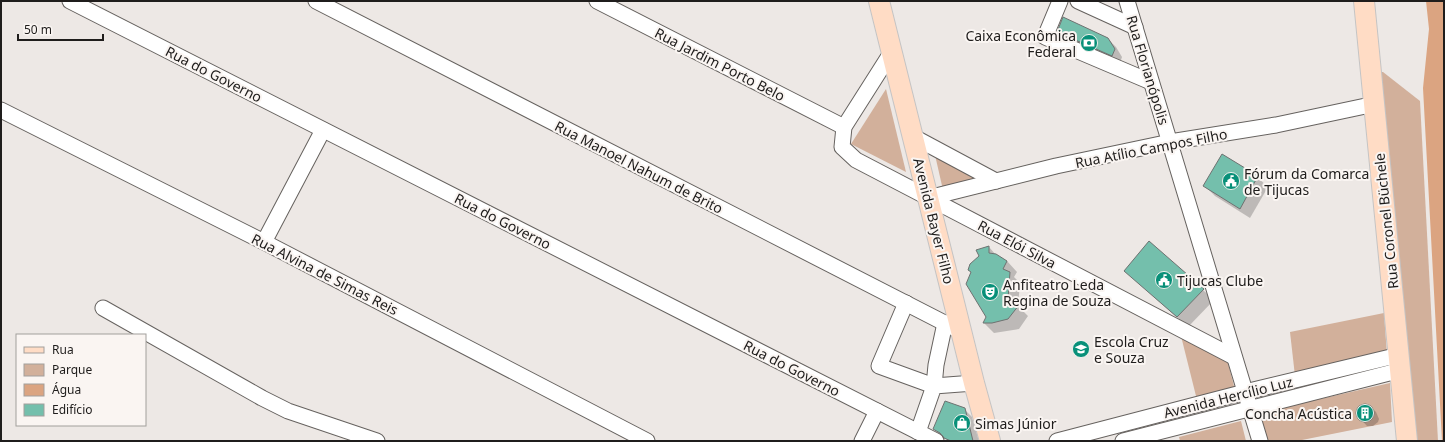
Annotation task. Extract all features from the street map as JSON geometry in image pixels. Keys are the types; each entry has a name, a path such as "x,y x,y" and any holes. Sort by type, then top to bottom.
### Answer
{"main road":[{"name":"Avenida Bayer Filho","path":"879,1 928,198 954,328 974,383 990,441"},
{"name":"Rua Coronel Büchele","path":"1364,1 1407,441"}],"street":[{"name":"Rua do Governo","path":"70,1 933,440"},
{"name":"Rua Manoel Nahum de Brito","path":"316,1 954,328"},
{"name":"Rua Jardim Porto Belo","path":"597,1 844,127"},
{"path":"1060,1 1045,37 1151,82"},
{"path":"1078,1 1135,27"},
{"name":"Rua Florianópolis","path":"1127,1 1260,441"},
{"path":"844,127 891,53"},
{"name":"Rua Atílio Campos Filho","path":"928,198 1056,166 1170,142 1276,125 1375,104"},
{"name":"Rua Alvina de Simas Reis","path":"1,110 264,242 647,441"},
{"name":"Rua Elói Silva","path":"844,127 842,147 856,160 1234,357"},
{"path":"264,242 323,130"},
{"path":"912,136 996,181"},
{"path":"906,303 879,366 934,386 974,383"},
{"path":"103,308 288,411 376,441"},
{"path":"918,432 934,386 936,365 954,328"},
{"name":"Avenida Hercílio Luz","path":"1058,441 1245,392 1400,363"},
{"name":"Avenida Hercílio Luz","path":"1123,441 1250,409 1400,363"},
{"path":"862,441 877,411"}],"green space":[{"path":"1375,72 1383,72 1420,101 1438,441 1410,441"},
{"path":"886,89 906,172 851,144"},
{"path":"935,155 977,179 943,190"},
{"path":"1384,313 1387,355 1295,376 1290,332"},
{"path":"1181,336 1227,359 1235,390 1197,400"},
{"path":"1390,383 1392,422 1297,441 1263,441 1259,413"},
{"path":"1241,421 1246,441 1180,441 1179,437"}],"water":[{"path":"1426,1 1444,1 1444,441 1442,441 1423,88 1429,29"}],"building":[{"name":"Caixa Econômica Federal","path":"1063,17 1108,38 1115,49 1112,56 1057,32"},
{"name":"Fórum da Comarca de Tijucas","path":"1222,154 1258,176 1240,209 1203,186"},
{"name":"Tijucas Clube","path":"1149,241 1204,289 1177,317 1124,271"},
{"name":"Anfiteatro Leda Regina de Souza","path":"989,246 989,253 996,254 1007,261 1003,269 1010,272 1008,299 1019,305 1008,319 992,323 983,323 986,317 966,284 971,272 968,270 970,264 979,256 976,250"},
{"path":"945,401 965,408 973,441 951,441 944,438 940,433 933,429"},
{"name":"Concha Acústica","path":"1365,404 1371,407 1374,413 1371,419 1365,422 1359,419 1356,413 1359,407"}],"place":[{"name":"Caixa Econômica Federal","path":"1089,43"},
{"name":"Fórum da Comarca de Tijucas","path":"1231,181"},
{"name":"Tijucas Clube","path":"1164,280"},
{"name":"Anfiteatro Leda Regina de Souza","path":"990,292"},
{"name":"Escola Cruz e Souza","path":"1081,349"},
{"name":"Concha Acústica","path":"1365,413"},
{"name":"Simas Júnior","path":"962,423"}]}
